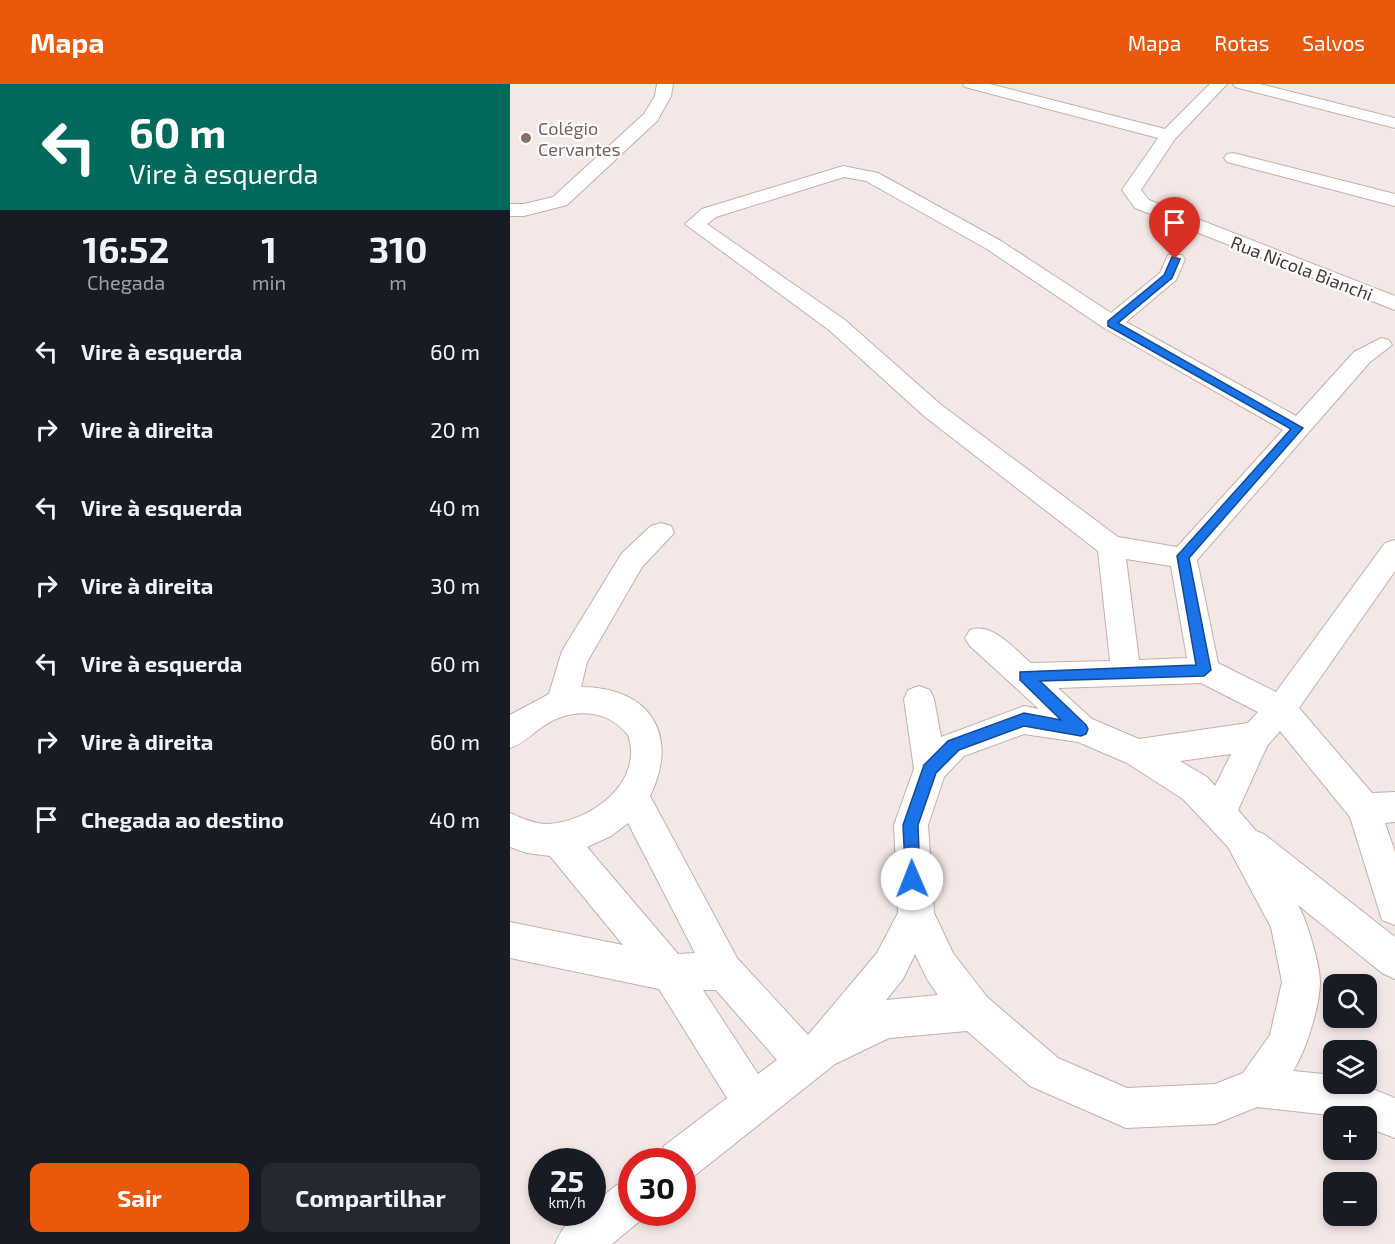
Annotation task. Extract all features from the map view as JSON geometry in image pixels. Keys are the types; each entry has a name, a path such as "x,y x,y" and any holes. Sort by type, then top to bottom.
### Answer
{"street":[{"path":"510,210 524,210 560,201 651,117 663,96 665,84"},
{"path":"971,84 1169,135 1220,84"},
{"path":"1241,84 1395,123"},
{"name":"Rua Nicola Bianchi","path":"1169,135 1131,190 1142,204 1395,304"},
{"path":"1233,158 1395,200"},
{"path":"1183,558 1112,546 932,410 837,325 695,224 710,213 843,171 872,177 994,245 1112,323 1298,428"},
{"path":"1112,323 1168,276 1175,259"},
{"path":"1183,558 1362,357 1381,345"},
{"path":"562,703 573,660 632,560 661,533"},
{"path":"1112,546 1126,673"},
{"path":"1257,1087 1288,1044 1301,982 1288,922 1230,824 1256,736 1281,709 1395,550"},
{"path":"1183,558 1204,670"},
{"path":"980,638 1025,676 1081,729"},
{"path":"1025,676 1204,670 1281,709 1379,808 1395,907"},
{"path":"510,734 541,710 562,703 587,699 611,703 630,713 643,730 648,750 645,773 632,796 612,817 590,831 559,840 540,840 518,835 510,830"},
{"path":"919,699 930,770"},
{"path":"1395,960 1230,824 1195,788 1138,753 1081,729 1024,720 953,746 930,770 911,825 912,879 916,915 940,966 973,1011 1044,1072 1126,1108 1215,1104 1257,1087 1340,1096 1395,1118"},
{"path":"1138,753 1256,736"},
{"path":"632,796 724,970 813,1057"},
{"path":"559,840 670,973 753,1102"},
{"path":"813,1057 890,966 916,915"},
{"path":"510,940 670,973 724,970"},
{"path":"696,1148 813,1057 887,1019 973,1011"},
{"path":"577,1244 618,1211"}],"place":[{"name":"Colégio Cervantes","path":"526,138"}],"route":[{"path":"912,879 911,825 930,770 953,746 1024,720 1081,729 1025,676 1204,670 1183,556 1298,428 1112,323 1168,276 1175,259"}]}
